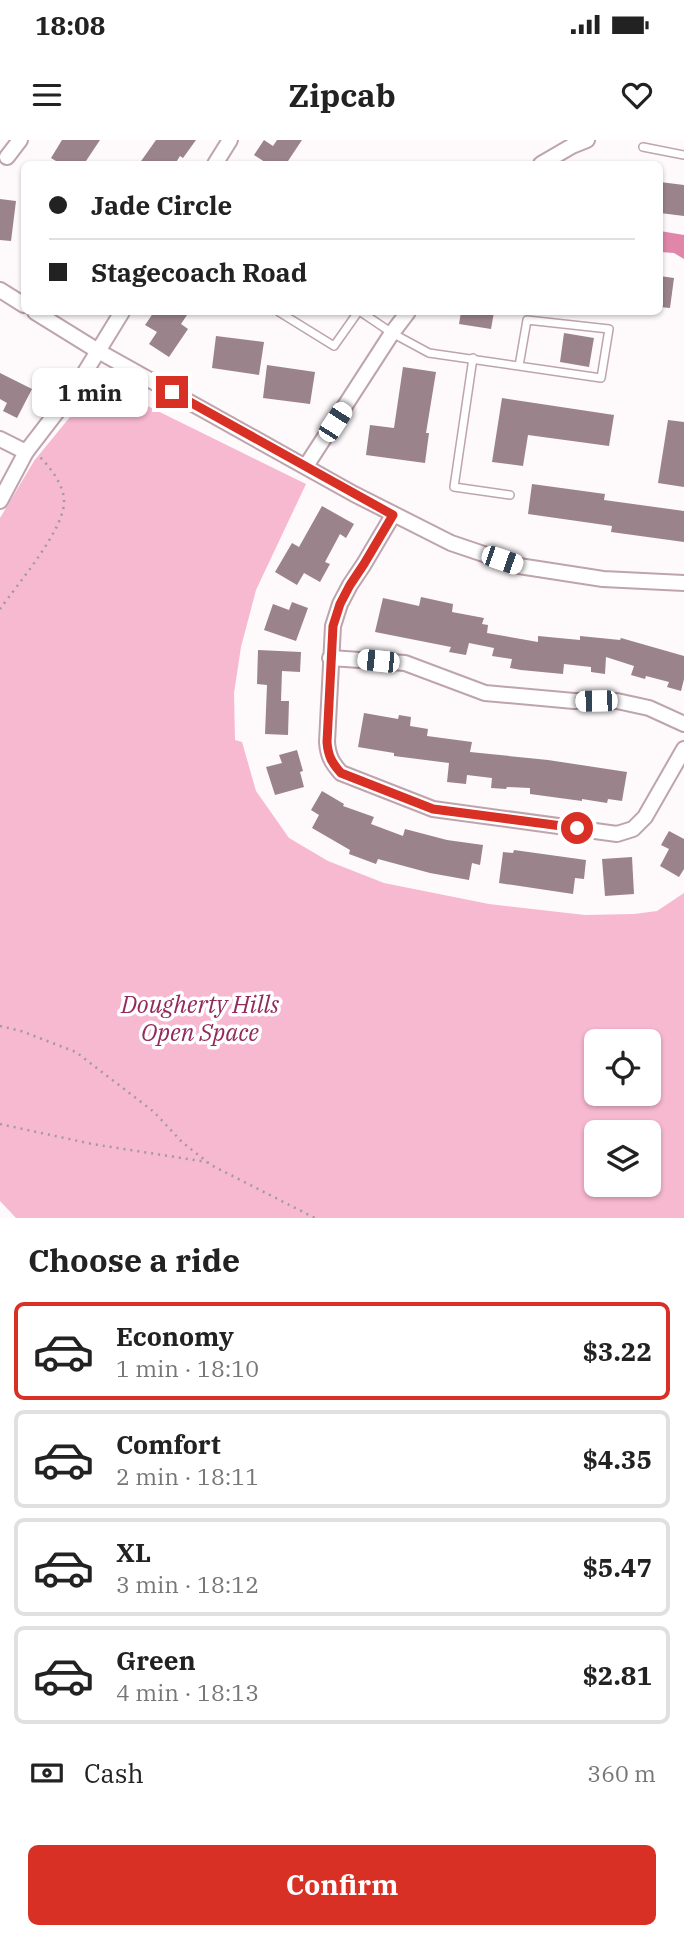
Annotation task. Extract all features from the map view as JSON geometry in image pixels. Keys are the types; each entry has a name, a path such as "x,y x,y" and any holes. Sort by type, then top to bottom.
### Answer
{"street":[{"path":"7,157 20,140"},
{"path":"217,161 230,140"},
{"path":"546,161 587,140"},
{"path":"0,290 21,303"},
{"path":"40,315 98,351 393,515 452,543 519,566 603,579 684,583"},
{"path":"0,501 26,452 76,387 120,315"},
{"path":"306,466 406,315"},
{"path":"0,439 26,452"},
{"path":"393,515 340,604 333,626 327,742 328,754 341,773 433,809 617,834 633,829 645,817 684,749"},
{"path":"330,658 405,663 485,693 574,701 617,701 649,708 684,724"}],"lane":[{"path":"643,147 684,155"},
{"path":"284,315 334,346 357,315"},
{"path":"364,315 429,353 601,378 609,329 527,320 519,366"},
{"path":"473,358 454,487 510,495"}],"path":[{"path":"0,609 50,539 63,512 63,490 55,477 42,459 26,452"},
{"path":"0,1026 76,1052 154,1112 182,1142 208,1163 315,1218"},
{"path":"0,1124 92,1144 208,1163"}],"green space":[{"name":"Dougherty Hills Open Space","path":"111,388 306,484 256,590 241,647 234,693 235,740 242,742 256,791 289,838 328,861 384,883 489,904 585,915 634,914 657,911 684,893 684,1218 16,1218 0,1201 0,518 34,461 74,412 97,389"}],"shaded area":[{"path":"663,232 684,235 684,259 674,253 663,252"}],"building":[{"path":"62,140 100,140 86,161 56,161 51,158"},
{"path":"156,140 196,140 183,158 180,156 177,161 141,161"},
{"path":"264,140 273,146 277,140 302,140 288,161 263,161 254,155"},
{"path":"663,182 684,185 684,216 663,213"},
{"path":"0,199 16,201 11,241 0,240"},
{"path":"663,276 674,278 670,308 663,307"},
{"path":"152,315 187,315 181,324 188,329 169,357 149,344 157,332 145,325"},
{"path":"460,315 493,315 491,329 459,324"},
{"path":"564,333 594,338 589,367 560,362"},
{"path":"216,336 264,342 259,375 212,368"},
{"path":"267,365 315,372 310,404 263,398"},
{"path":"403,367 436,372 426,433 429,433 425,463 366,455 370,425 394,428"},
{"path":"0,373 32,389 17,418 3,411 7,403 0,399"},
{"path":"502,398 614,415 609,446 528,435 523,466 492,462"},
{"path":"668,420 684,422 684,487 658,483"},
{"path":"532,484 605,494 604,500 684,511 684,542 611,532 612,526 528,514"},
{"path":"322,506 354,524 346,538 340,534 325,562 330,564 320,582 304,573 297,585 275,572 292,543 299,547"},
{"path":"421,597 453,604 452,612 484,618 482,624 488,625 487,633 538,642 538,636 580,640 580,636 621,638 684,656 681,691 667,687 669,682 631,675 634,666 606,657 605,674 591,672 591,667 564,664 563,674 521,670 510,668 512,659 492,656 494,648 469,643 466,655 449,652 451,647 375,632 383,598 419,606"},
{"path":"292,602 308,608 296,641 264,630 273,604 289,610"},
{"path":"258,650 301,652 300,672 282,671 281,701 289,701 288,735 265,734 267,685 257,684"},
{"path":"364,713 398,719 399,715 411,717 410,726 428,729 427,736 472,742 470,752 627,772 622,801 582,801 530,794 530,788 491,788 492,778 467,775 466,784 447,782 449,763 394,756 394,753 358,747"},
{"path":"297,750 304,787 275,795 266,767 282,763 279,755"},
{"path":"322,791 344,804 343,806 374,817 371,824 403,836 405,829 447,840 483,845 480,865 472,863 469,880 378,859 376,864 349,854 350,850 312,828 319,815 311,810"},
{"path":"669,831 684,839 684,869 679,877 660,866 669,849 661,845"},
{"path":"514,850 586,860 584,879 575,878 573,894 499,883 503,852 513,853"},
{"path":"632,857 634,894 605,896 602,859"}],"route":[{"path":"172,392 393,515 350,585 333,626 327,742 328,754 341,773 433,809 577,828"}]}
